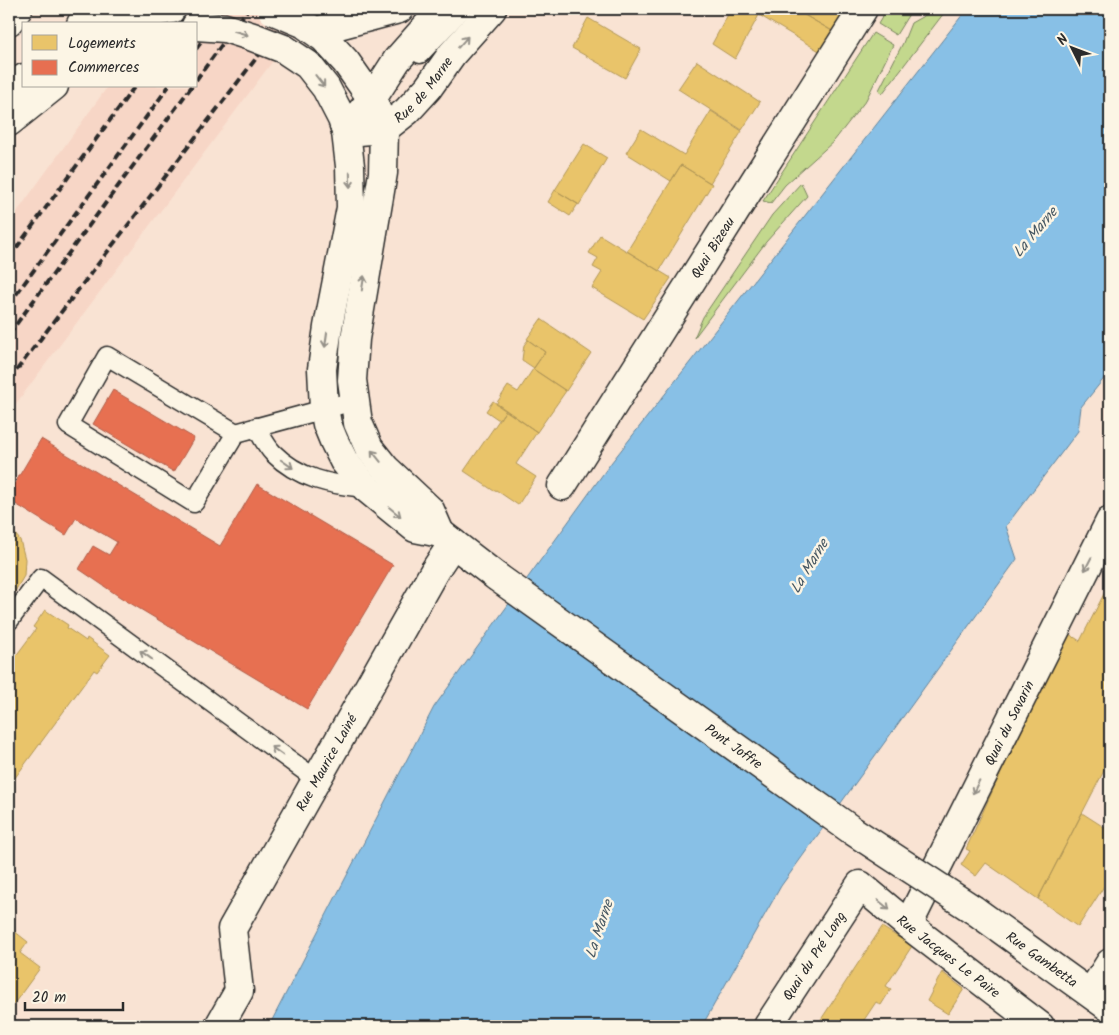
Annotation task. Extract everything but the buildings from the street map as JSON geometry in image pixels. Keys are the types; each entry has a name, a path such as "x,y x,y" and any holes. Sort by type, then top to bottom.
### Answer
{"street":[{"path":"9,21 18,9"},
{"path":"97,19 132,16 172,9"},
{"path":"161,22 179,9"},
{"path":"267,9 310,27 346,62 372,98 384,129 383,173 354,340 352,380 354,401 358,424 369,448 385,468 430,510 446,538"},
{"path":"310,27 399,9"},
{"name":"Rue de Marne","path":"346,132 372,98 397,60 442,9"},
{"name":"Rue de Marne","path":"346,132 384,129 406,111 428,88 452,54 492,9"},
{"name":"Quai Bizeau","path":"562,486 863,9"},
{"path":"198,26 225,28 253,36 284,49 308,65 326,88 342,119 346,132 350,166 351,208 328,327 322,369 324,408 327,424 344,461 366,488 415,528 446,538"},
{"path":"9,90 22,80"},
{"path":"9,122 52,88"},
{"name":"Quai du Savarin","path":"908,925 1110,520"},
{"name":"Pont Joffre","path":"446,538 496,577 853,831 974,910"},
{"name":"Rue Maurice Lainé","path":"219,1026 239,991 232,929 435,570 446,538"},
{"name":"Rue Jacques Le Paire","path":"860,885 908,925 1040,1026"},
{"name":"Quai du Pré Long","path":"768,1026 860,885"},
{"name":"Rue Gambetta","path":"974,910 1101,1001"},
{"path":"1101,1001 1110,963"}],"lane":[{"name":"Rue de Marne","path":"372,98 406,68 462,9"},
{"path":"236,433 107,356 68,425 194,503 236,433 354,401"},
{"path":"256,427 272,452 300,472 321,482 366,488"},
{"path":"9,621 41,578 317,780"}],"shaded area":[{"path":"163,9 312,9 9,413 9,223 107,88 198,88 198,22 154,22"}],"green space":[{"path":"887,9 920,9 909,14 896,35 878,24"},
{"path":"936,9 947,9 882,94 879,90 911,23"},
{"path":"873,33 893,45 866,100 834,141 785,185 771,203 763,201"},
{"path":"801,183 807,196 766,242 694,338 703,317 772,215"}],"water":[{"name":"La Marne","path":"967,9 1110,9 1110,371 1081,407 1078,431 1006,526 1017,559 781,886 702,1026 269,1026 434,707 611,463"}],"railway":[{"path":"181,22 191,9"},
{"path":"198,46 226,9"},
{"path":"198,77 248,9"},
{"path":"9,380 294,9"},
{"path":"9,258 134,88"},
{"path":"9,304 168,88"},
{"path":"9,334 191,88"}]}
